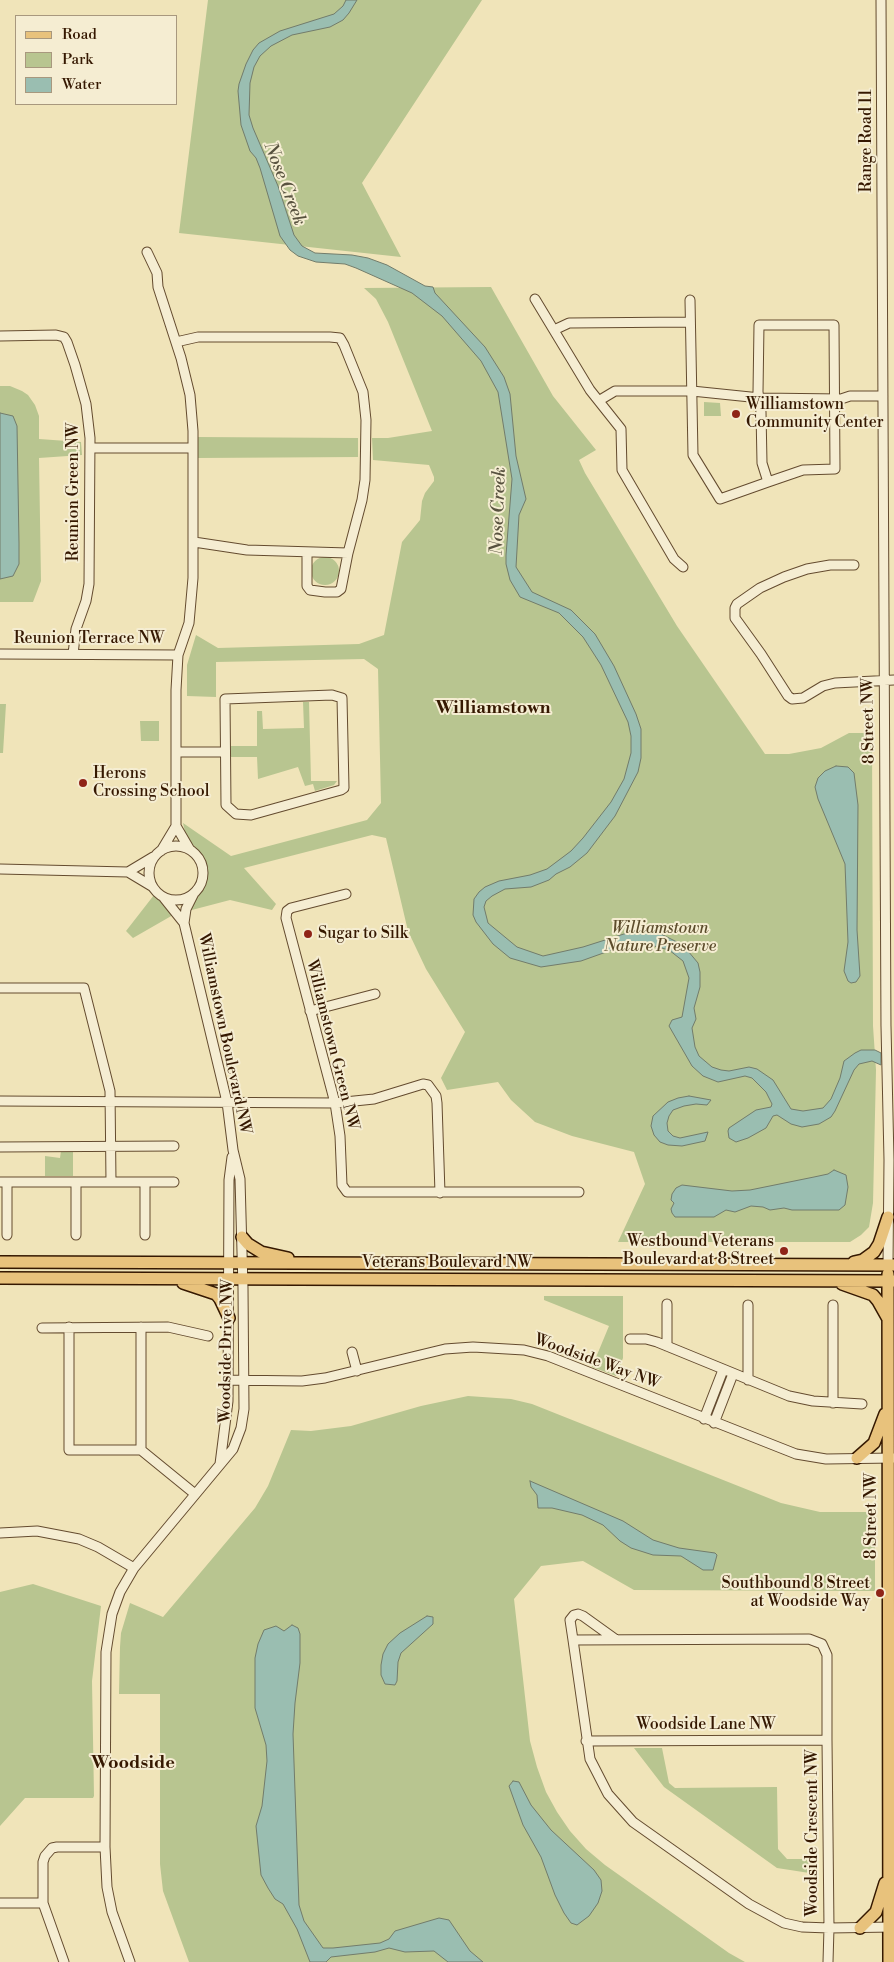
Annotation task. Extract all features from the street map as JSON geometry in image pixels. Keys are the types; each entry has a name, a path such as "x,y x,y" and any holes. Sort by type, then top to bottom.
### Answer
{"main road":[{"path":"843,1265 863,1260 874,1252 879,1244 888,1217"},
{"path":"242,1237 261,1252 309,1263"},
{"name":"Veterans Boulevard NW","path":"0,1262 891,1265"},
{"name":"8 Street NW","path":"889,1962 892,1927 889,1870 891,1458 888,1406 888,1320 891,1265"},
{"name":"Veterans Boulevard NW","path":"0,1278 891,1281"},
{"path":"159,1278 196,1286 216,1294 229,1318"},
{"path":"833,1281 873,1295 888,1320"},
{"path":"857,1458 876,1439 888,1406"},
{"path":"860,1928 876,1912 889,1870"}],"street":[{"name":"Range Road 11","path":"881,0 883,281"},
{"path":"128,872 163,896 178,900 194,893 201,882 203,873 198,857 190,850 176,826 178,655 189,623 194,542 194,448 190,395 176,342 158,287 157,273 147,252"},
{"name":"8 Street NW","path":"883,281 883,399 889,680 890,995 886,1051 889,1160 888,1217 891,1265"},
{"path":"534,299 590,390 600,400 621,429 622,470 674,559 683,567"},
{"path":"690,300 693,455 720,499 803,470 835,469 838,399 834,325 759,325 762,463 768,482"},
{"path":"554,330 569,323 690,322"},
{"name":"Reunion Green NW","path":"0,336 56,335 64,337 75,365 86,404 90,448 89,584 86,601 76,629 73,654"},
{"path":"176,342 198,336 330,336 340,338 363,392 366,420 365,480 362,500 340,589 337,592 310,590 307,586 306,552"},
{"path":"600,400 614,391 692,391 760,398 838,399 850,401 883,399"},
{"path":"90,448 194,448"},
{"path":"194,542 247,550 348,553"},
{"path":"854,565 822,566 784,576 760,588 737,604 735,618 788,696 792,699 803,698 824,686 835,683 889,680"},
{"name":"Reunion Terrace NW","path":"0,654 178,655"},
{"path":"332,695 342,698 344,788 341,790 251,815 236,814 226,804 225,752 225,699 332,695"},
{"path":"176,752 225,752"},
{"path":"155,889 149,875 150,866 176,826"},
{"path":"0,869 128,872 174,846 190,850"},
{"name":"Williamstown Boulevard NW","path":"194,893 186,909 184,923 227,1102 240,1180 243,1263"},
{"name":"Williamstown Green NW","path":"346,894 295,907 287,911 287,924 335,1103 340,1136 342,1185 347,1192 579,1192"},
{"name":"Williamstown Boulevard NW","path":"163,896 184,923"},
{"path":"0,988 84,988 110,1091 111,1182"},
{"path":"310,1011 375,994"},
{"path":"0,1101 335,1103 374,1099 423,1084 428,1085 436,1096 437,1103 440,1193"},
{"path":"0,1147 174,1146"},
{"name":"Williamstown Boulevard NW","path":"229,1263 229,1180 234,1150"},
{"name":"8 Street NW","path":"889,1160 894,1171"},
{"path":"7,1235 4,1182 174,1182"},
{"path":"76,1182 76,1235"},
{"path":"145,1182 146,1236"},
{"name":"Woodside Drive NW","path":"220,1464 226,1418 228,1380 229,1263"},
{"name":"Woodside Drive NW","path":"130,1962 112,1912 107,1887 105,1847 106,1652 112,1614 120,1592 134,1568 233,1449 242,1428 244,1380 243,1263"},
{"path":"666,1346 667,1304"},
{"path":"748,1305 748,1380"},
{"path":"833,1306 833,1402"},
{"path":"42,1328 168,1326 208,1336"},
{"path":"69,1327 69,1450 141,1450 195,1494"},
{"path":"141,1327 141,1450"},
{"path":"630,1339 650,1340 789,1396 813,1401 862,1404"},
{"name":"Woodside Way NW","path":"228,1380 302,1380 326,1378 445,1350 473,1347 524,1350 548,1356 796,1454 826,1458 891,1458"},
{"path":"352,1352 358,1371"},
{"path":"704,1419 722,1370"},
{"path":"714,1423 733,1374"},
{"path":"0,1532 37,1531 78,1539 98,1547 134,1568"},
{"name":"Woodside Crescent NW","path":"573,1640 817,1640 822,1644 827,1655 828,1928 802,1927 784,1923 769,1916 633,1822 608,1794 590,1759 586,1741 570,1620 574,1615 583,1616 615,1639"},
{"name":"Woodside Lane NW","path":"586,1741 827,1740"},
{"path":"64,1962 43,1903 43,1862 48,1852 57,1847 105,1847"},
{"path":"0,1903 43,1903"},
{"path":"828,1962 828,1928 892,1927"}],"green space":[{"path":"208,0 482,0 362,183 401,257 179,233"},
{"name":"Williamstown Nature Preserve","path":"491,287 553,396 596,450 579,460 585,473 677,626 765,754 789,754 821,748 849,733 872,733 873,1026 876,1070 873,1203 869,1227 850,1242 618,1242 645,1184 634,1152 572,1136 535,1122 511,1100 498,1082 447,1090 441,1078 465,1032 426,969 408,931 386,838 372,835 244,868 276,904 272,910 230,900 188,911 193,899 202,889 206,878 206,869 202,856 186,836 183,823 231,856 367,820 381,803 378,669 364,659 216,662 216,697 187,696 187,665 196,635 218,648 359,644 384,635 402,542 420,520 422,501 425,493 434,481 434,477 429,465 373,460 372,438 388,438 432,431 388,322 376,299 364,288"},
{"path":"0,386 10,386 28,395 35,405 39,416 39,439 81,442 82,455 39,458 41,581 33,602 0,602"},
{"path":"704,402 720,403 721,416 704,416"},
{"path":"198,437 358,438 358,457 198,458"},
{"path":"325,557 335,561 339,571 335,581 325,585 315,581 311,571 315,561"},
{"path":"303,702 309,702 311,781 337,781 334,785 315,791 313,784 305,786 298,767 258,779 257,757 231,757 231,746 257,746 257,711 262,711 263,729 304,728"},
{"path":"0,704 6,704 3,753 0,753"},
{"path":"140,721 159,721 159,741 141,741"},
{"path":"154,895 161,899 173,915 133,938 126,931"},
{"path":"73,1150 73,1176 45,1176 45,1156 60,1158 61,1151"},
{"path":"544,1296 623,1296 623,1358 616,1376 592,1367 609,1326 544,1300"},
{"path":"468,1396 511,1399 532,1404 781,1503 820,1512 875,1512 875,1591 634,1590 583,1561 541,1566 514,1599 530,1741 546,1792 557,1812 586,1849 605,1865 729,1953 745,1962 189,1962 163,1891 160,1864 160,1694 119,1694 121,1633 130,1603 163,1617 255,1508 268,1486 291,1430 311,1431 351,1426 421,1406"},
{"path":"33,1584 101,1606 92,1681 94,1796 93,1798 25,1798 0,1826 0,1592"},
{"path":"634,1748 662,1748 669,1783 675,1788 777,1787 778,1849 787,1859 817,1859 816,1874 777,1868 664,1787"}],"water":[{"path":"346,0 357,0 343,20 330,27 292,35 271,46 260,56 254,67 250,83 249,115 278,186 294,235 302,246 315,253 368,258 387,265 425,286 433,287 435,293 485,347 504,377 510,394 516,456 526,499 519,515 516,567 532,592 571,610 595,634 614,666 641,729 641,758 638,772 615,816 587,853 570,867 549,880 531,887 505,889 492,896 486,901 484,907 488,923 517,947 543,956 583,947 627,933 638,932 661,934 683,945 698,963 700,972 700,987 694,1008 696,1019 692,1028 695,1047 699,1056 712,1067 721,1070 729,1071 749,1067 757,1069 773,1080 791,1109 803,1111 823,1108 831,1099 840,1078 844,1061 861,1050 875,1050 881,1053 881,1065 872,1061 859,1064 854,1070 831,1117 819,1124 802,1127 791,1124 777,1115 773,1116 766,1128 748,1138 736,1142 729,1138 729,1128 756,1110 771,1107 772,1104 766,1092 752,1078 745,1076 718,1082 703,1076 692,1066 669,1026 672,1020 682,1017 689,978 683,961 669,950 647,944 623,946 581,961 541,967 510,958 493,944 476,922 473,915 474,899 485,887 499,881 530,875 547,869 571,851 583,838 611,802 624,779 631,753 631,736 628,722 601,665 583,637 559,613 520,597 510,580 506,555 512,479 498,392 481,361 442,316 412,293 345,264 316,262 298,256 290,250 280,236 260,168 256,158 250,151 241,125 239,84 246,64 259,43 280,31 334,14 343,6"},
{"path":"0,413 13,416 17,426 19,564 13,576 0,579"},
{"path":"836,766 848,767 854,773 858,805 857,930 860,976 856,982 851,983 848,981 844,971 848,942 845,864 818,799 815,787 818,778 825,771"},
{"path":"689,1096 711,1100 707,1105 696,1104 673,1110 667,1123 668,1131 673,1136 680,1138 708,1132 705,1141 682,1146 668,1145 660,1142 654,1135 651,1126 653,1116 668,1102"},
{"path":"834,1170 846,1175 848,1187 845,1205 839,1210 792,1210 784,1208 770,1210 751,1206 735,1212 726,1210 714,1217 675,1217 672,1213 671,1209 674,1203 671,1200 672,1194 676,1188 682,1185 732,1191 750,1190 828,1174"},
{"path":"530,1481 623,1521 653,1540 679,1548 715,1553 717,1555 713,1570 703,1570 681,1556 653,1555 631,1548 620,1541 603,1525 582,1515 552,1508 538,1508 537,1495 531,1487"},
{"path":"427,1616 433,1617 433,1624 401,1653 395,1685 385,1684 381,1675 381,1665 383,1654 388,1644 400,1633"},
{"path":"292,1625 298,1628 300,1634 300,1663 293,1734 299,1905 304,1921 323,1948 333,1948 380,1943 389,1939 395,1931 439,1918 449,1920 470,1951 483,1962 448,1962 434,1951 405,1952 389,1948 375,1952 331,1957 326,1962 310,1962 297,1929 283,1904 275,1899 268,1888 261,1875 256,1826 262,1806 267,1761 266,1745 255,1708 255,1658 264,1630 276,1626 284,1631"},
{"path":"513,1781 519,1782 531,1805 551,1830 594,1870 601,1880 602,1891 598,1903 589,1916 577,1925 571,1923 564,1913 541,1857 523,1825 509,1786"}],"place":[{"name":"Williamstown Community Center","path":"736,414"},
{"name":"Herons Crossing School","path":"83,783"},
{"name":"Sugar to Silk","path":"308,934"},
{"name":"Westbound Veterans Boulevard at 8 Street","path":"784,1251"},
{"name":"Southbound 8 Street at Woodside Way","path":"880,1593"}],"district":[{"name":"Williamstown","path":"493,709"},
{"name":"Woodside","path":"133,1764"}],"water label":[{"name":"Nose Creek","path":"284,184"},
{"name":"Nose Creek","path":"499,511"}]}
